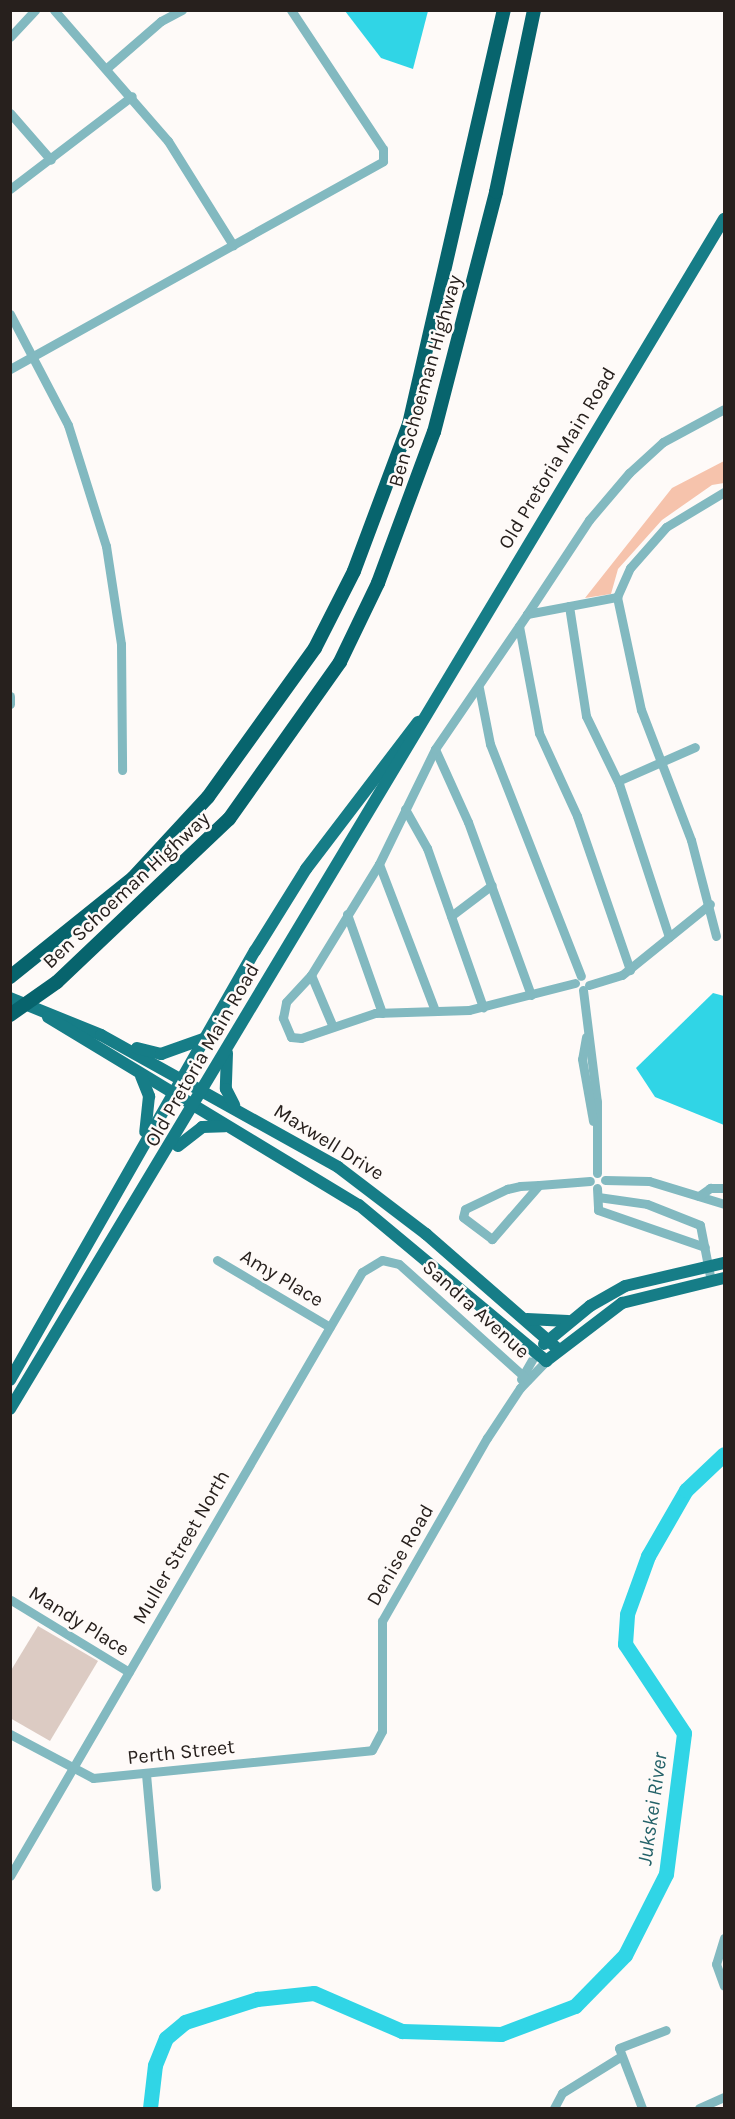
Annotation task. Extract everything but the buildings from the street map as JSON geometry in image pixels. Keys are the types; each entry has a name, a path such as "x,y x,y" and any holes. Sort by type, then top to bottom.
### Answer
{"highway":[{"name":"Ben Schoeman Highway","path":"10,977 133,878 208,797 315,648 354,571 409,424 504,10"},
{"name":"Ben Schoeman Highway","path":"10,1015 57,982 229,819 306,713 364,612 435,432 496,192 534,10"}],"main road":[{"name":"Old Pretoria Main Road","path":"10,1409 162,1163 203,1089 423,717 724,219"},
{"name":"Old Pretoria Main Road","path":"10,1380 143,1142 306,869 423,717"},
{"name":"Maxwell Drive","path":"10,998 48,1017 141,1076 232,1127 366,1210 541,1357"},
{"name":"Maxwell Drive","path":"48,1017 107,1038 203,1089 379,1195 558,1349"},
{"path":"107,1038 161,1054 204,1039"},
{"path":"229,1046 226,1089 236,1108"},
{"path":"141,1076 149,1104 143,1142"},
{"path":"162,1163 192,1131 211,1125 232,1127"},
{"path":"541,1357 548,1340 570,1321 625,1286 724,1263"},
{"path":"541,1357 558,1349 622,1302 724,1278"},
{"path":"520,1317 545,1324 570,1321"}],"street":[{"path":"10,37 35,10"},
{"path":"54,10 108,67 181,159 233,244"},
{"path":"108,67 161,21 182,10"},
{"path":"10,369 386,158 291,10"},
{"path":"10,189 132,96"},
{"path":"10,113 51,160"},
{"path":"10,314 36,355 81,462 111,566 123,672 122,770"},
{"path":"710,903 630,970 582,984 483,1007 382,1013 301,1038 289,1034 283,1010 311,975 379,864 435,749 479,688 589,520 629,473 663,442 724,410"},
{"path":"716,936 710,903 632,679 617,597 630,568 666,527 724,492"},
{"path":"527,614 617,597"},
{"path":"569,606 586,717 618,781 669,937"},
{"path":"519,626 538,733 577,816 630,970"},
{"path":"479,688 490,744 582,984 587,1059 586,1099 593,1121"},
{"path":"10,696 10,704"},
{"path":"618,781 695,747"},
{"path":"435,749 492,885 531,995"},
{"path":"405,809 427,848 483,1007"},
{"path":"379,864 435,1011"},
{"path":"451,916 492,885"},
{"path":"347,914 382,1013"},
{"path":"311,975 333,1028"},
{"path":"587,1059 596,1097 593,1121 597,1173 605,1180 640,1179 724,1204"},
{"path":"539,1185 492,1239 464,1217 465,1209 507,1189 539,1185 590,1181 597,1173"},
{"path":"605,1180 598,1192 598,1210 651,1226 705,1247"},
{"path":"590,1181 598,1192 657,1207 700,1225 711,1281"},
{"path":"699,1196 710,1188 724,1188"},
{"path":"651,1226 657,1207"},
{"name":"Amy Place","path":"217,1260 330,1327"},
{"name":"Muller Street North","path":"10,1876 362,1272 382,1260 399,1264"},
{"name":"Sandra Avenue","path":"399,1264 525,1378"},
{"path":"525,1378 541,1357"},
{"name":"Denise Road","path":"367,1751 381,1738 382,1621 525,1378"},
{"name":"Mandy Place","path":"11,1600 129,1672"},
{"name":"Perth Street","path":"10,1734 72,1771 93,1778 367,1751"},
{"path":"146,1774 156,1887"},
{"path":"724,1938 716,1964 724,1986"},
{"path":"554,2109 562,2093 643,2035 666,2030"},
{"path":"619,2054 642,2109"},
{"path":"699,2109 724,2097"}],"shaded area":[{"path":"724,461 724,483 712,485 662,520 618,569 611,594 585,598 672,488"}],"water":[{"path":"345,11 428,11 413,69 381,58"},
{"path":"713,993 724,996 724,1125 655,1097 636,1068"}],"waterway":[{"name":"Jukskei River","path":"150,2108 155,2065 166,2038 185,2022 257,1999 314,1993 402,2031 501,2034 575,2006 625,1955 666,1874 684,1733 625,1644 627,1614 648,1556 686,1490 724,1454"}]}
